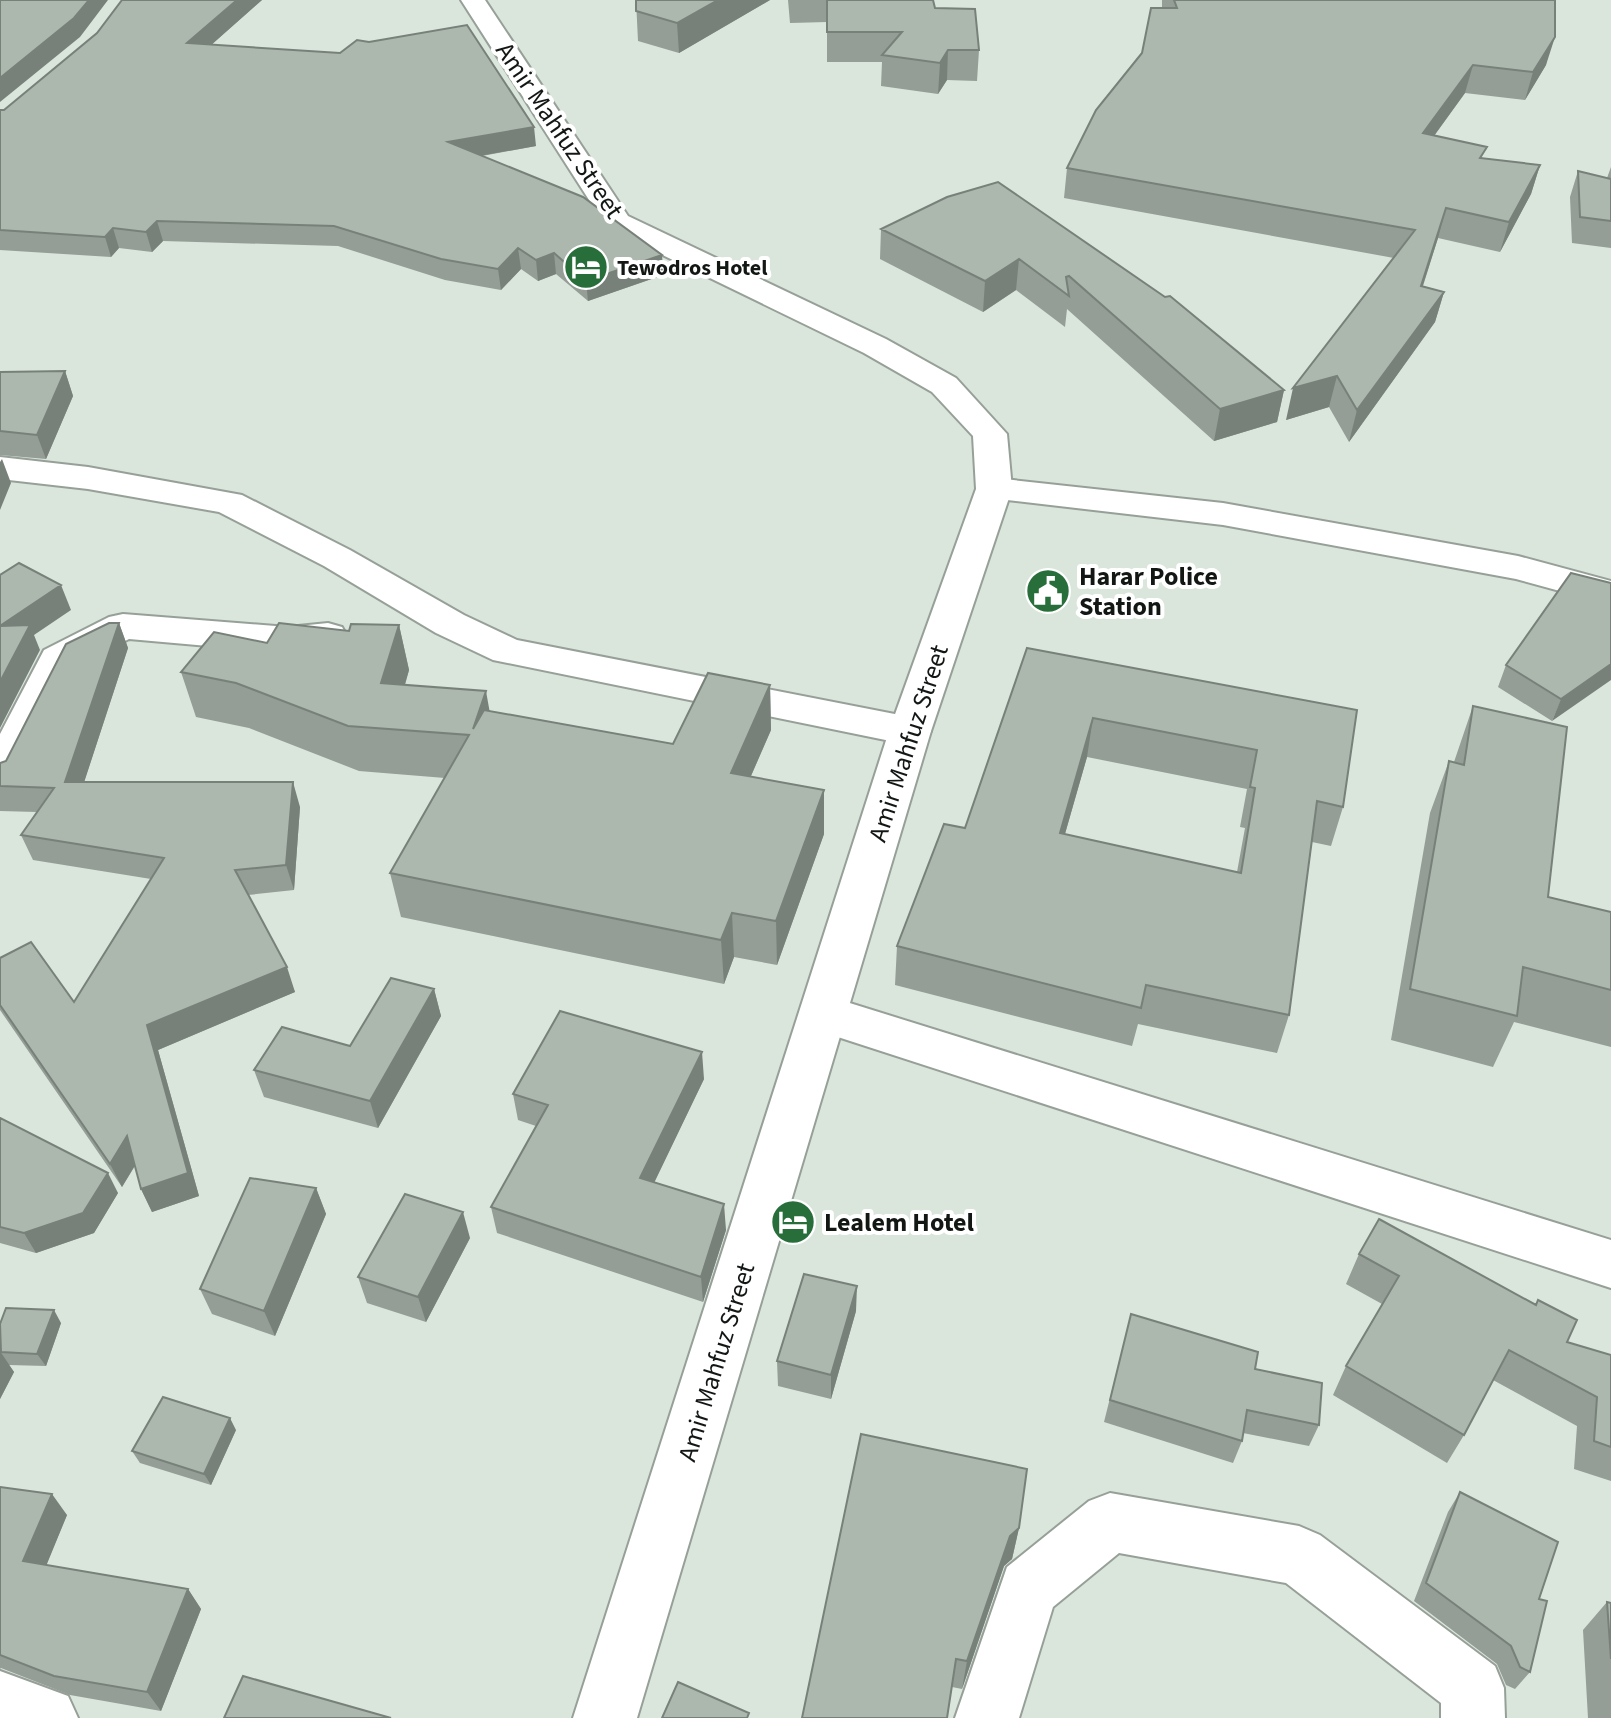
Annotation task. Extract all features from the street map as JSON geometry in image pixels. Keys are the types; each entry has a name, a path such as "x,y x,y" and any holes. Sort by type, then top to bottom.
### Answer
{"street":[{"name":"Amir Mahfuz Street","path":"473,0 617,222 875,346 944,385 990,434 994,489 910,731 605,1718"},
{"path":"0,468 88,478 229,503 337,558 450,624 507,651 910,731"},
{"path":"994,489 1223,514 1518,568 1611,593"},
{"path":"0,775 58,659 123,626 288,640 450,624"},
{"path":"824,1014 1611,1264"},
{"path":"987,1718 1028,1588 1110,1522 1299,1556 1473,1688 1473,1718"},
{"path":"0,1703 46,1718"}],"building":[{"path":"0,0 89,0 74,18 0,78"},
{"path":"122,0 237,0 187,43 340,53 357,40 369,42 467,25 534,127 448,142 583,197 662,255 586,281 554,253 536,260 518,248 498,269 441,259 334,226 157,221 146,232 113,228 105,237 0,230 0,110 4,110 97,33"},
{"path":"636,0 718,0 677,23 636,11"},
{"path":"827,0 933,0 935,8 975,9 979,50 948,50 940,63 882,55 902,32 827,32"},
{"path":"1174,0 1555,0 1555,37 1533,72 1473,65 1423,133 1487,147 1480,158 1540,165 1509,222 1446,208 1421,286 1444,292 1357,410 1337,376 1293,388 1415,230 1067,168 1096,110 1142,53 1151,8 1177,8"},
{"path":"1578,171 1611,179 1611,221 1580,217"},
{"path":"998,182 1165,297 1170,296 1284,390 1220,409 1069,276 1066,277 1069,296 1019,259 985,281 881,229 947,197"},
{"path":"65,371 37,435 0,431 0,372"},
{"path":"19,563 61,585 0,626 0,575"},
{"path":"1571,573 1611,583 1611,664 1561,699 1506,665"},
{"path":"109,623 119,623 65,782 293,782 286,865 235,870 287,967 147,1025 188,1173 141,1189 127,1136 110,1164 0,1005 0,958 31,942 74,1002 164,858 21,835 54,788 0,786 0,763 6,761 66,644"},
{"path":"279,623 349,631 351,624 399,625 381,683 486,691 473,729 484,710 673,744 708,673 770,685 731,773 824,790 776,921 732,913 721,940 390,873 469,735 348,726 236,683 181,672 214,632 267,643"},
{"path":"30,625 0,682 0,626"},
{"path":"1027,648 1357,710 1343,807 1317,801 1289,1015 1146,985 1141,1008 897,946 944,824 965,828","holes":["1093,718 1257,750 1250,787 1255,788 1241,873 1060,833"]},
{"path":"1473,706 1567,727 1548,897 1611,912 1611,990 1523,967 1517,1016 1410,989 1449,761 1464,765"},
{"path":"391,978 434,989 370,1101 254,1070 282,1027 350,1046"},
{"path":"560,1011 702,1052 640,1178 724,1204 701,1277 491,1207 548,1105 513,1094"},
{"path":"0,1118 108,1173 83,1213 24,1233 0,1227"},
{"path":"250,1178 316,1188 264,1311 200,1289"},
{"path":"405,1194 463,1212 418,1297 358,1277"},
{"path":"1379,1219 1536,1305 1538,1300 1577,1320 1567,1342 1611,1355 1611,1447 1594,1441 1597,1397 1509,1350 1464,1435 1346,1366 1399,1276 1359,1254"},
{"path":"804,1274 857,1286 831,1375 777,1361"},
{"path":"6,1308 54,1310 37,1354 1,1352 0,1324"},
{"path":"1131,1314 1258,1352 1255,1369 1322,1383 1319,1425 1247,1410 1242,1441 1110,1400"},
{"path":"163,1397 230,1418 204,1474 132,1451"},
{"path":"861,1434 1027,1469 1019,1528 1010,1536 967,1661 956,1659 947,1718 802,1718"},
{"path":"0,1487 52,1494 23,1561 188,1589 147,1692 54,1676 0,1655"},
{"path":"1460,1492 1558,1542 1539,1599 1547,1601 1530,1672 1520,1667 1511,1646 1426,1583"},
{"path":"1607,1602 1611,1603 1611,1659"},
{"path":"243,1676 391,1718 224,1718"},
{"path":"678,1682 749,1713 747,1718 662,1718"}],"place":[{"name":"Tewodros Hotel","path":"586,267"},
{"name":"Harar Police Station","path":"1048,591"},
{"name":"Lealem Hotel","path":"793,1222"}]}
